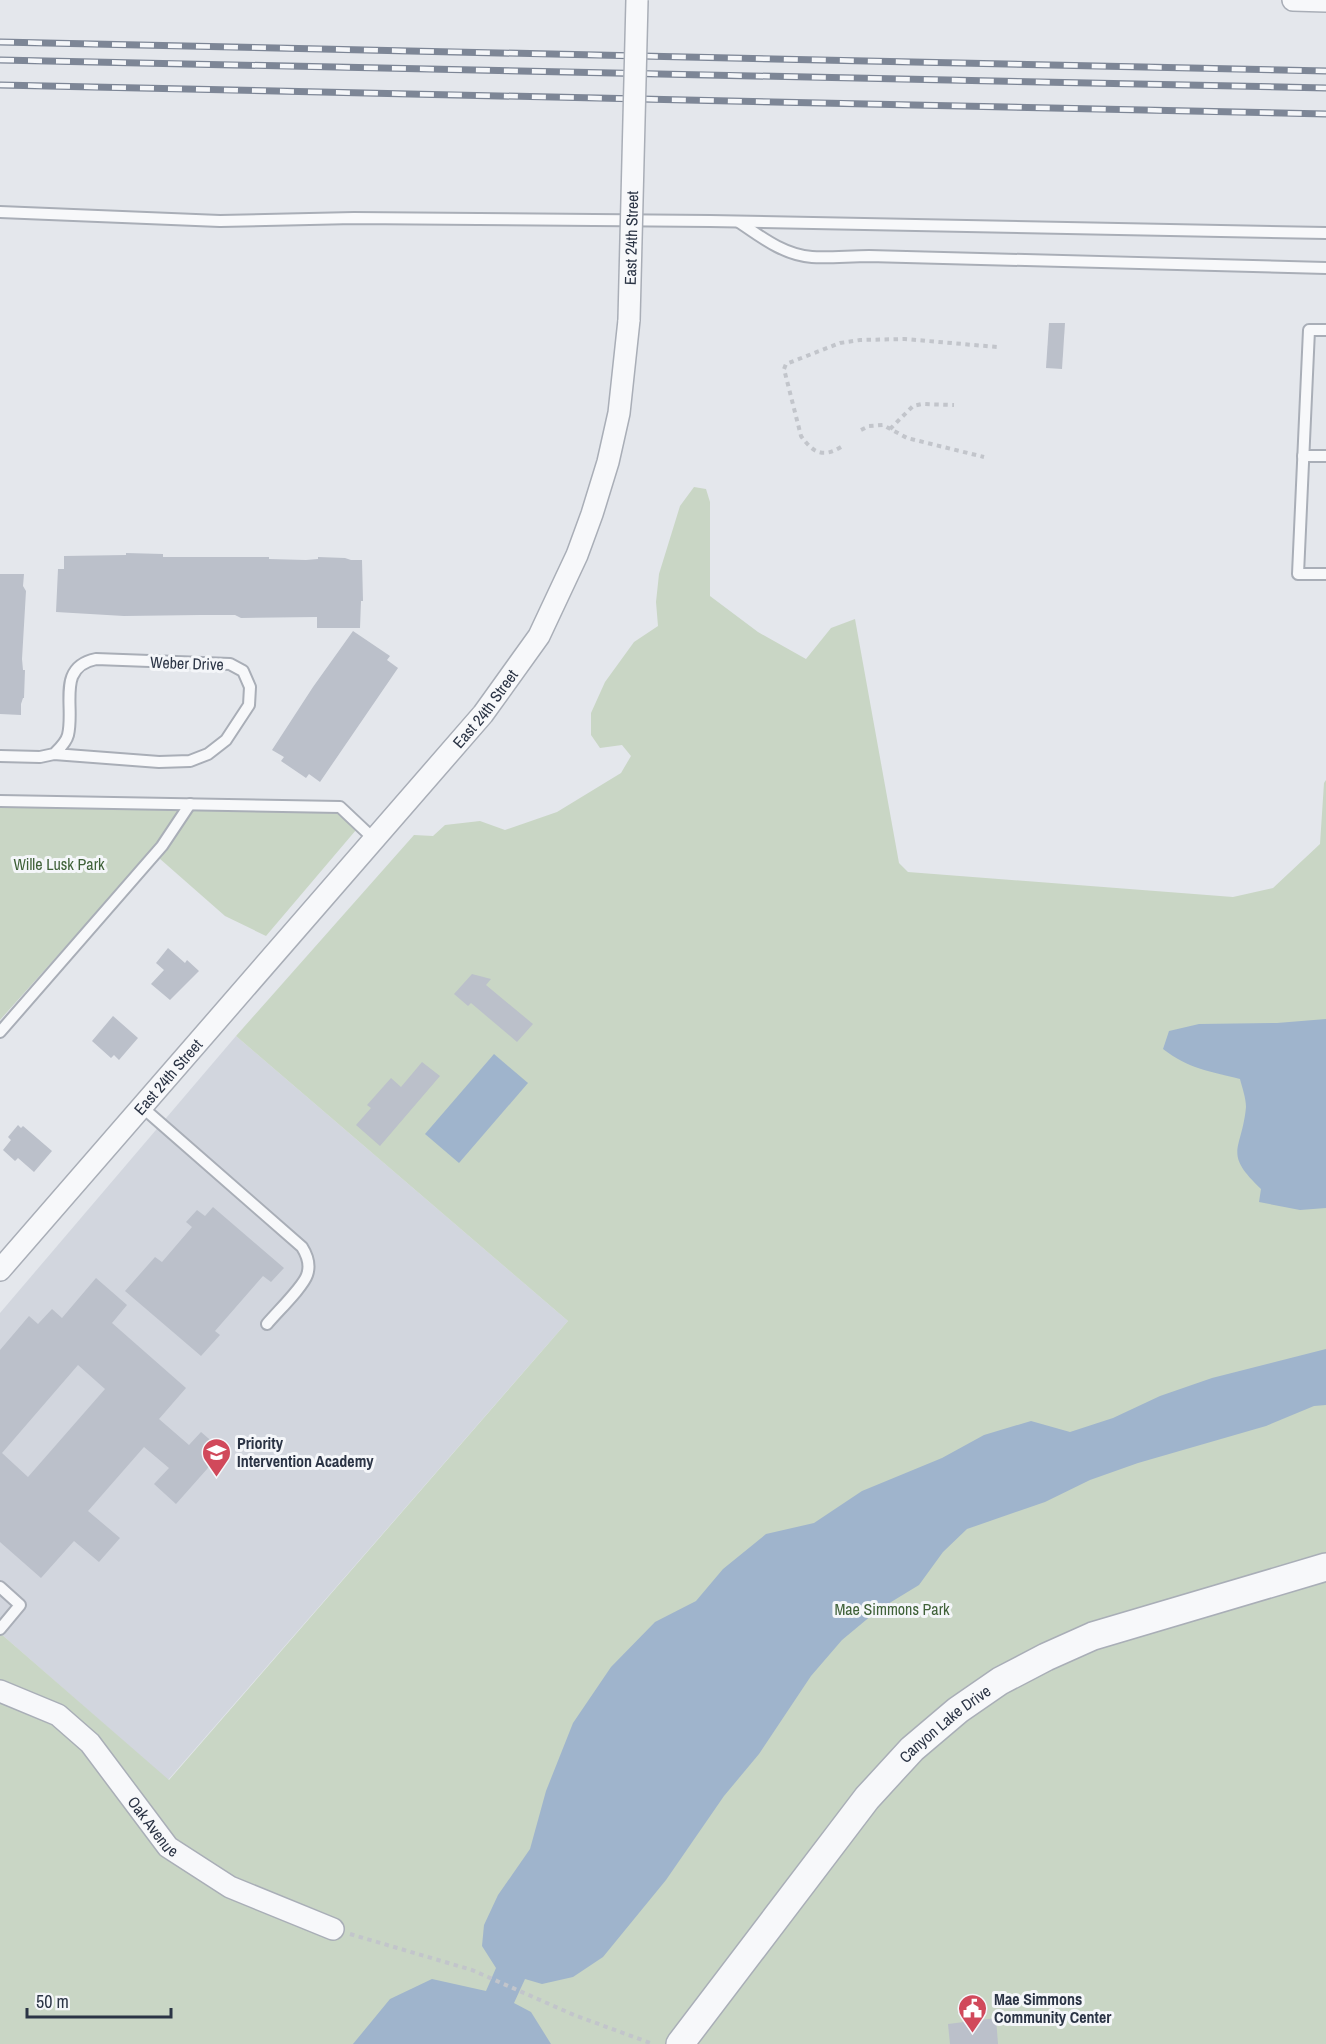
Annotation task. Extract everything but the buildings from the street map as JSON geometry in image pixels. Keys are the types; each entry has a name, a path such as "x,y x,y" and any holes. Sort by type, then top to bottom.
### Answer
{"street":[{"name":"East 24th Street","path":"0,1270 483,714 539,636 577,555 592,514 608,462 619,413 629,320 637,0"},
{"path":"1293,0 1326,1"},
{"name":"Canyon Lake Drive","path":"680,2044 867,1798 912,1749 958,1710 1000,1681 1093,1636 1326,1567"},
{"name":"Oak Avenue","path":"0,1691 58,1715 90,1743 168,1847 230,1887 333,1929"}],"lane":[{"path":"0,212 220,221 354,218 739,222 1326,233"},
{"path":"739,222 789,252 810,257 869,256 1326,267"},
{"path":"1326,330 1309,330 1298,574 1326,574"},
{"path":"1304,456 1326,456"},
{"name":"Weber Drive","path":"0,756 40,757 54,754 159,762 190,761 208,754 226,740 249,705 250,687 243,671 230,664 96,659 84,662 75,670 71,681 68,736 54,754"},
{"path":"0,801 340,807 375,840"},
{"path":"0,1032 162,846 190,804"},
{"path":"142,1107 302,1247 306,1253 309,1261 307,1276 267,1324"},
{"path":"0,1587 20,1605 0,1629"}],"path":[{"path":"841,447 831,453 822,453 808,445 801,436 784,369 786,364 840,343 860,340 905,339 997,347"},
{"path":"890,429 913,406 954,405"},
{"path":"861,430 869,426 883,425 907,438 984,457"},
{"path":"333,1929 472,1970 574,2015 653,2044"}],"shaded area":[{"name":"Priority Intervention Academy","path":"236,1036 568,1321 168,1780 0,1633 0,1313"}],"green space":[{"name":"Mae Simmons Park","path":"694,487 706,489 710,502 710,596 758,632 806,659 831,628 855,619 899,863 908,872 1233,897 1273,888 1320,844 1326,780 1326,2044 0,2044 0,1633 169,1780 568,1321 236,1036 414,835 433,836 445,825 480,821 505,830 557,812 621,773 631,756 622,745 600,748 591,735 591,713 605,682 634,642 658,626 656,602 659,574 680,506"},
{"name":"Wille Lusk Park","path":"0,805 332,810 356,830 266,936 225,916 151,851 0,1020"}],"water":[{"path":"1326,1019 1326,1208 1300,1210 1259,1202 1261,1189 1249,1177 1238,1158 1237,1151 1246,1107 1240,1079 1200,1068 1173,1056 1163,1049 1169,1031 1199,1024 1277,1023"},
{"path":"494,1054 528,1083 459,1163 425,1134"},
{"path":"1326,1349 1326,1405 1314,1406 1266,1426 1138,1463 1090,1480 1045,1502 967,1529 943,1552 919,1585 878,1610 842,1640 811,1676 759,1754 724,1796 666,1880 603,1957 573,1977 542,1984 525,1979 514,2003 531,2012 551,2044 353,2044 390,1999 432,1979 486,1991 496,1968 482,1946 484,1925 498,1895 530,1849 546,1791 573,1723 611,1667 655,1622 696,1601 723,1569 766,1534 814,1523 862,1491 942,1458 984,1435 1031,1421 1070,1432 1113,1418 1160,1396 1212,1378"}],"railway":[{"path":"0,42 1326,71"},
{"path":"0,60 1326,88"},
{"path":"0,85 1326,114"}],"place":[{"name":"Priority Intervention Academy","path":"216,1478"},
{"name":"Mae Simmons Community Center","path":"973,2034"}]}
